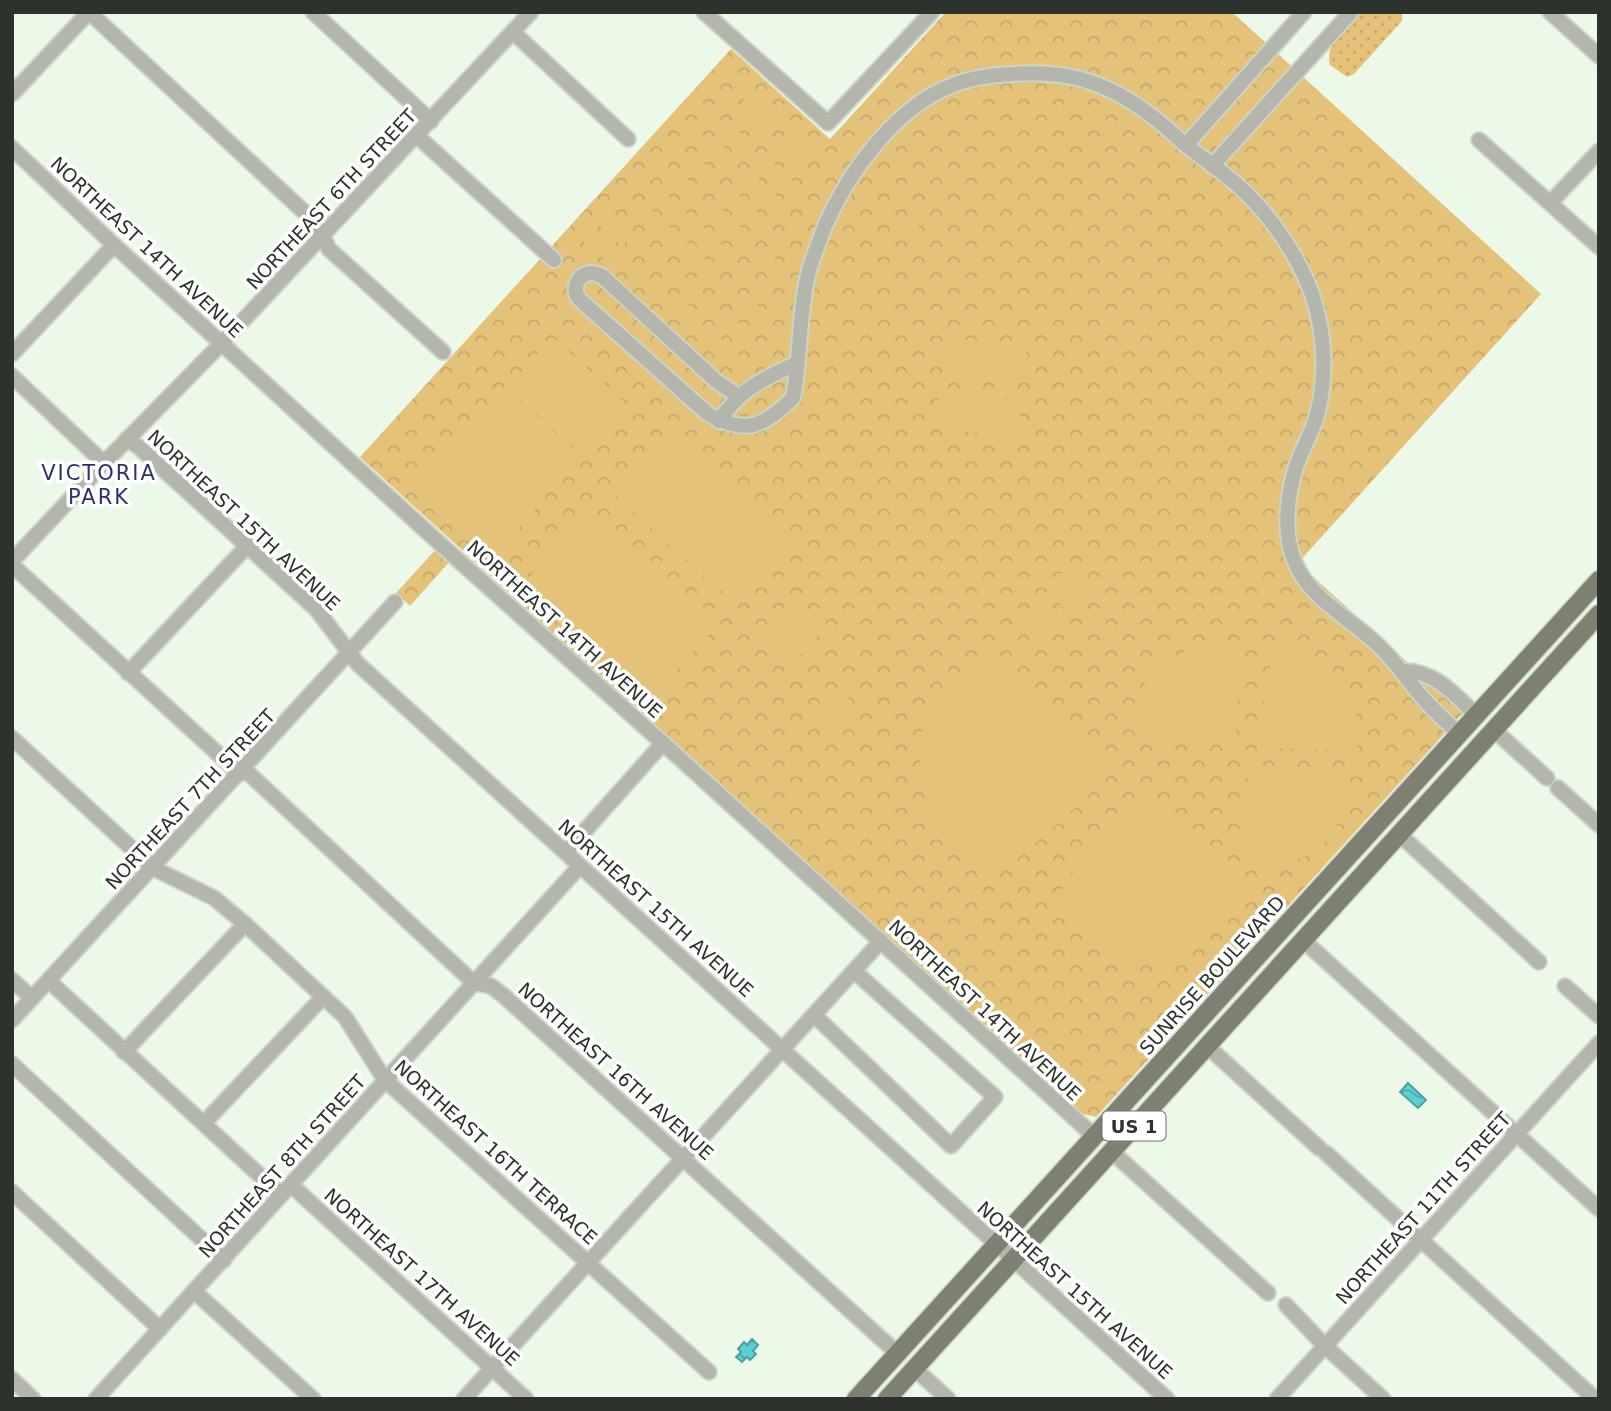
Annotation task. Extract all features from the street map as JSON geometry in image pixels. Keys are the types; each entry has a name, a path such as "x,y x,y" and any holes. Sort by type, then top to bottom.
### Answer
{"main road":[{"name":"SUNRISE BOULEVARD","path":"856,1399 1599,580"},
{"path":"1568,649 1573,626 1572,609"},
{"name":"US 1","path":"887,1399 1568,649 1596,623"},
{"path":"1470,757 1476,739 1476,715"},
{"path":"1303,940 1302,920 1310,898"}],"street":[{"path":"12,94 89,12 316,223 329,248 443,352"},
{"path":"313,12 431,121"},
{"name":"NORTHEAST 6TH STREET","path":"12,563 104,463 418,136 531,12"},
{"path":"704,12 828,123 925,14"},
{"path":"1186,145 1304,12"},
{"path":"1550,12 1599,56"},
{"path":"1212,166 1345,14"},
{"path":"513,32 628,139"},
{"path":"738,396 716,381 602,276 590,273 581,277 575,285 575,293 579,299 708,414 734,427 755,426 777,413 794,391 806,281 824,228 842,191 890,129 918,104 952,85 990,76 1035,72 1077,78 1099,85 1127,99 1159,121 1265,212 1286,241 1307,281 1318,315 1324,364 1318,412 1295,471 1286,524 1294,561 1315,593 1376,643 1404,671 1423,698 1460,734"},
{"path":"418,136 554,260"},
{"path":"1479,140 1599,247"},
{"name":"NORTHEAST 14TH AVENUE","path":"13,150 447,550 1094,1136"},
{"path":"1550,203 1599,150"},
{"path":"12,354 114,245"},
{"path":"719,421 738,396 797,363"},
{"path":"776,373 794,391"},
{"path":"12,376 104,463"},
{"name":"NORTHEAST 15TH AVENUE","path":"127,439 316,609 358,664 1167,1399"},
{"path":"128,673 247,545"},
{"name":"NORTHEAST 16TH AVENUE","path":"12,563 128,673 242,772 474,983 491,986 504,996 897,1353"},
{"name":"NORTHEAST 7TH STREET","path":"12,1020 396,602"},
{"path":"1404,671 1416,671 1440,681 1476,715"},
{"path":"1494,730 1599,825"},
{"name":"NORTHEAST 16TH TERRACE","path":"12,738 153,868 214,898 245,924 345,1017 384,1080 709,1372"},
{"path":"566,852 663,743"},
{"path":"1399,834 1539,962"},
{"name":"NORTHEAST 8TH STREET","path":"98,1398 580,866"},
{"path":"124,1052 245,924"},
{"path":"1303,940 1599,1209"},
{"path":"464,1399 881,941"},
{"path":"814,1015 951,1146 995,1097 854,971"},
{"path":"12,980 32,998"},
{"name":"NORTHEAST 17TH AVENUE","path":"49,981 204,1123 286,1190 526,1399"},
{"path":"1565,986 1599,1016"},
{"path":"204,1123 323,997"},
{"name":"NORTHEAST 11TH STREET","path":"1277,1399 1599,1043"},
{"path":"1207,1046 1595,1399"},
{"path":"12,1064 224,1260"},
{"path":"1111,1151 1268,1293"},
{"path":"12,1192 160,1329"},
{"path":"195,1292 313,1399"},
{"path":"1286,1305 1325,1346 1383,1399"},
{"path":"914,1368 948,1399"},
{"path":"12,1379 33,1399"}],"green space":[{"path":"946,12 1232,12 1541,294 1298,563 1463,713 1096,1117 1079,1113 360,457 731,49 830,139"},
{"path":"1360,12 1402,12 1402,21 1354,74 1347,77 1330,65 1330,50 1338,36"},
{"path":"747,97 773,121 762,133 736,109"},
{"path":"726,120 753,144 741,156 715,132"},
{"path":"787,134 814,158 803,170 776,146"},
{"path":"711,136 738,160 726,172 700,148"},
{"path":"694,154 720,178 709,191 682,167"},
{"path":"767,157 793,181 782,193 756,169"},
{"path":"679,171 705,195 694,208 668,184"},
{"path":"752,173 778,197 767,209 741,185"},
{"path":"662,190 688,214 677,226 651,203"},
{"path":"734,191 761,215 749,228 723,204"},
{"path":"647,206 673,230 662,243 636,219"},
{"path":"720,208 746,232 735,245 708,221"},
{"path":"607,210 634,234 622,246 596,222"},
{"path":"895,223 919,225 917,235 909,235 917,236 917,243 893,240 894,230 909,231 894,229"},
{"path":"592,226 619,250 608,263 581,239"},
{"path":"702,227 729,251 717,263 691,239"},
{"path":"687,243 714,267 703,280 676,256"},
{"path":"763,248 789,272 778,285 751,261"},
{"path":"675,292 701,316 690,328 664,304"},
{"path":"746,295 772,319 761,332 734,308"},
{"path":"729,314 756,338 744,350 718,326"},
{"path":"713,331 740,355 729,368 702,344"},
{"path":"553,337 629,406 587,451 512,382"},
{"path":"952,338 1021,346 1027,354 1025,375 1016,383 947,375 942,366 941,355 944,345"},
{"path":"506,388 581,456 540,502 465,433"},
{"path":"946,392 1016,400 1021,408 1019,429 1010,437 941,429 936,420 935,409 938,399"},
{"path":"665,433 786,542 733,601 612,492"},
{"path":"460,438 537,507 496,553 419,484"},
{"path":"587,512 716,627 655,695 526,580"},
{"path":"438,547 452,559 410,606 396,593"},
{"path":"1064,572 1083,576 1094,591 1072,614 1046,593 1054,577"},
{"path":"793,598 826,627 811,644 778,615"},
{"path":"1042,599 1065,622 1043,647 1028,637 1023,623 1028,609"},
{"path":"774,619 807,648 792,664 760,635"},
{"path":"1213,641 1243,646 1235,740 1228,746 1129,729 1139,693 1155,670 1179,654"},
{"path":"1275,643 1313,657 1328,666 1340,678 1355,709 1358,750 1264,748 1257,740"},
{"path":"992,662 1017,677 1112,755 1113,770 1080,804 997,877 935,833 929,824 920,748 925,720 932,709"},
{"path":"847,696 861,714 851,722 837,703"},
{"path":"831,708 846,726 837,734 822,715"},
{"path":"1256,766 1297,770 1351,783 1338,822 1329,837 1317,848 1286,864 1246,870 1244,824 1249,771"},
{"path":"1149,797 1245,896 1199,948 1184,957 1150,964 1133,962 1104,949 1051,905 1098,836 1134,798"}],"water":[{"path":"1408,1083 1426,1100 1418,1108 1400,1092"},
{"path":"752,1339 758,1345 753,1351 756,1354 750,1360 747,1357 742,1362 736,1357 741,1352 738,1349 744,1342 747,1345"}],"district":[{"name":"VICTORIA PARK","path":"99,485"}]}
